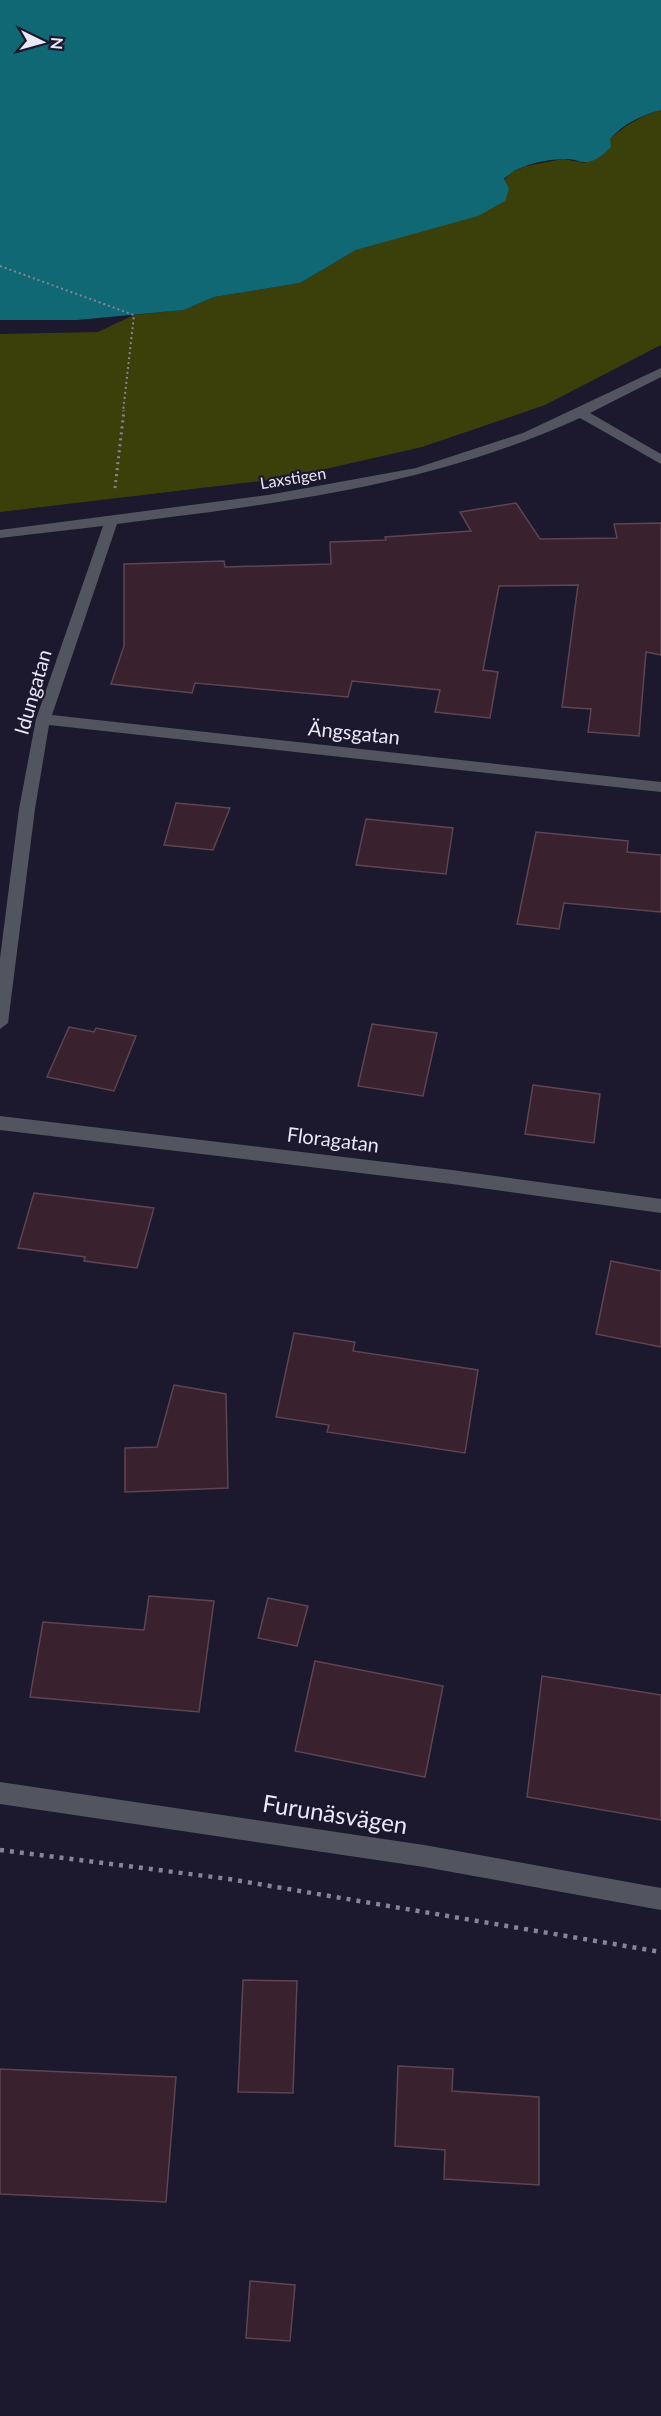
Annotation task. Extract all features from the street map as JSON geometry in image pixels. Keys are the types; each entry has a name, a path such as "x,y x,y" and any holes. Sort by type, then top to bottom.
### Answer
{"street":[{"name":"Laxstigen","path":"0,534 111,522 324,491 443,465 523,438 581,413 661,372"},
{"path":"581,413 661,460"},
{"name":"Idungatan","path":"0,1023 27,809 43,719 111,522"},
{"name":"Ängsgatan","path":"43,719 661,787"},
{"name":"Floragatan","path":"0,1123 440,1176 661,1206"},
{"name":"Furunäsvägen","path":"0,1793 424,1856 661,1899"}],"path":[{"path":"0,266 134,315 111,522"},
{"path":"0,1850 229,1879 661,1952"}],"shaded area":[{"path":"0,0 661,0 661,110 640,117 621,129 610,139 611,147 594,160 585,162 568,159 534,163 510,174 504,179 509,189 505,201 478,216 356,250 300,283 214,297 184,310 77,320 0,320"},
{"path":"661,110 661,345 545,405 422,447 286,478 0,512 0,334 98,332 134,315 184,310 214,297 300,283 356,250 478,215 510,173 526,166 563,159 585,163 628,125"}],"building":[{"path":"516,503 540,539 617,538 614,524 661,523 661,655 646,652 639,736 588,732 591,709 562,707 578,585 499,586 483,670 498,672 490,718 435,712 440,690 352,681 348,697 195,683 192,693 111,684 124,646 124,564 224,561 225,567 331,564 330,542 386,540 385,537 471,531 460,512"},
{"path":"176,803 230,808 213,850 164,845"},
{"path":"366,819 453,828 446,874 356,865"},
{"path":"536,832 628,841 627,852 661,855 661,912 564,903 559,929 517,924"},
{"path":"372,1024 437,1033 423,1096 358,1086"},
{"path":"69,1027 94,1032 96,1028 136,1036 114,1091 47,1077"},
{"path":"533,1085 600,1094 594,1143 525,1134"},
{"path":"34,1193 154,1208 137,1268 84,1261 85,1257 18,1248"},
{"path":"611,1261 661,1271 661,1347 596,1334"},
{"path":"294,1333 355,1342 353,1351 478,1370 465,1453 327,1432 329,1425 276,1417"},
{"path":"174,1385 226,1394 228,1488 125,1492 125,1448 157,1447"},
{"path":"149,1596 214,1601 199,1712 30,1697 43,1622 144,1630"},
{"path":"268,1598 308,1606 297,1646 258,1638"},
{"path":"315,1661 443,1686 425,1777 295,1751"},
{"path":"542,1676 661,1695 661,1820 527,1797"},
{"path":"243,1980 297,1981 293,2093 238,2092"},
{"path":"398,2066 453,2069 452,2091 539,2097 539,2185 444,2179 445,2150 395,2146"},
{"path":"0,2069 176,2077 166,2202 0,2194"},
{"path":"250,2281 295,2285 290,2341 246,2338"}]}
